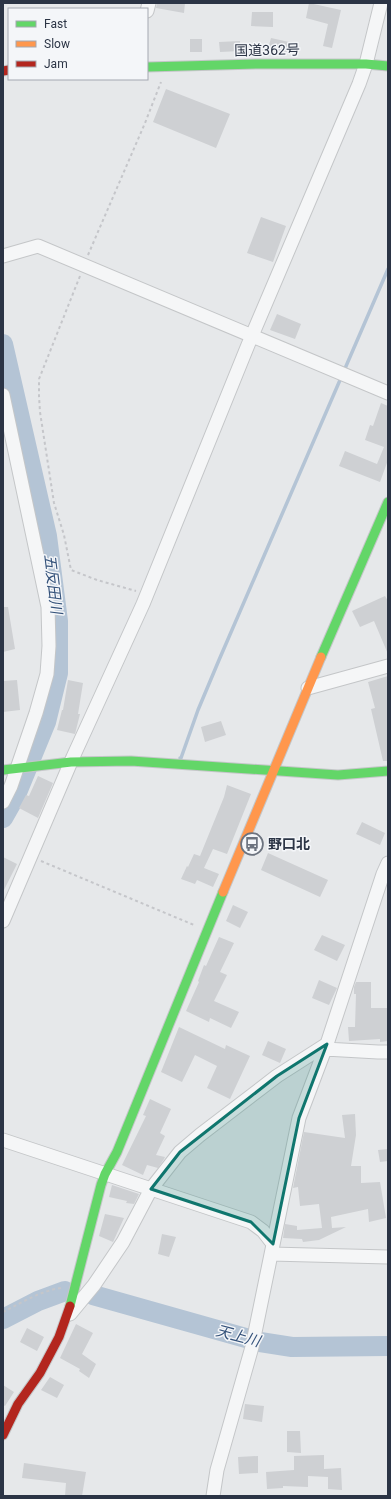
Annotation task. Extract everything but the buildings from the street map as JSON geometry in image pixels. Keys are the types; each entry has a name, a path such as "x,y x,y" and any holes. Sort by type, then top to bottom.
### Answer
{"main road":[{"name":"国道362号","path":"148,67 258,64 366,64 388,66"},
{"path":"3,1435 18,1404 40,1373 59,1337 76,1288 105,1174 117,1152 206,930 388,502"},
{"path":"3,770 35,766 74,757 338,775 388,771"}],"street":[{"path":"3,921 30,856 147,594 252,336 359,84 366,64 381,3"},
{"path":"3,256 38,246 388,393"},
{"path":"3,395 48,607 49,646 47,674 20,768 3,802"},
{"path":"308,688 388,666"},
{"path":"212,1496 217,1470 254,1338 299,1118 326,1047 388,864"},
{"path":"66,1318 94,1285 123,1242 151,1189 180,1152 200,1135 277,1076 326,1047 388,1052"},
{"path":"3,1140 251,1222 263,1231 272,1249"},
{"path":"272,1249 388,1257"}],"path":[{"path":"147,594 98,580 71,570 64,535 54,503 40,412 39,380 84,265 145,123 167,67"},
{"path":"30,856 206,930"},
{"path":"3,1312 54,1289 66,1287 76,1288"}],"highlighted area":[{"path":"327,1044 299,1118 273,1244 251,1222 151,1189 180,1152 277,1076"}],"waterway":[{"path":"180,758 219,660 388,269"},
{"name":"五反田川","path":"3,344 47,536 58,621 58,673 46,722 16,795 3,818"},
{"name":"天上川","path":"3,1319 38,1301 65,1291"},
{"name":"天上川","path":"93,1295 260,1342 292,1347 388,1346"}],"traffic: fast":[{"path":"148,67 258,64 366,64 388,66"},
{"path":"321,657 388,502"},
{"path":"3,770 71,762 131,761 338,775 388,771"},
{"path":"70,1306 105,1174 117,1152 223,892"}],"traffic: slow":[{"path":"223,892 321,657"}],"traffic: jam":[{"path":"3,71 8,70"},
{"path":"3,1435 18,1404 40,1373 59,1337 70,1306"}],"place":[{"name":"野口北","path":"252,844"}]}
